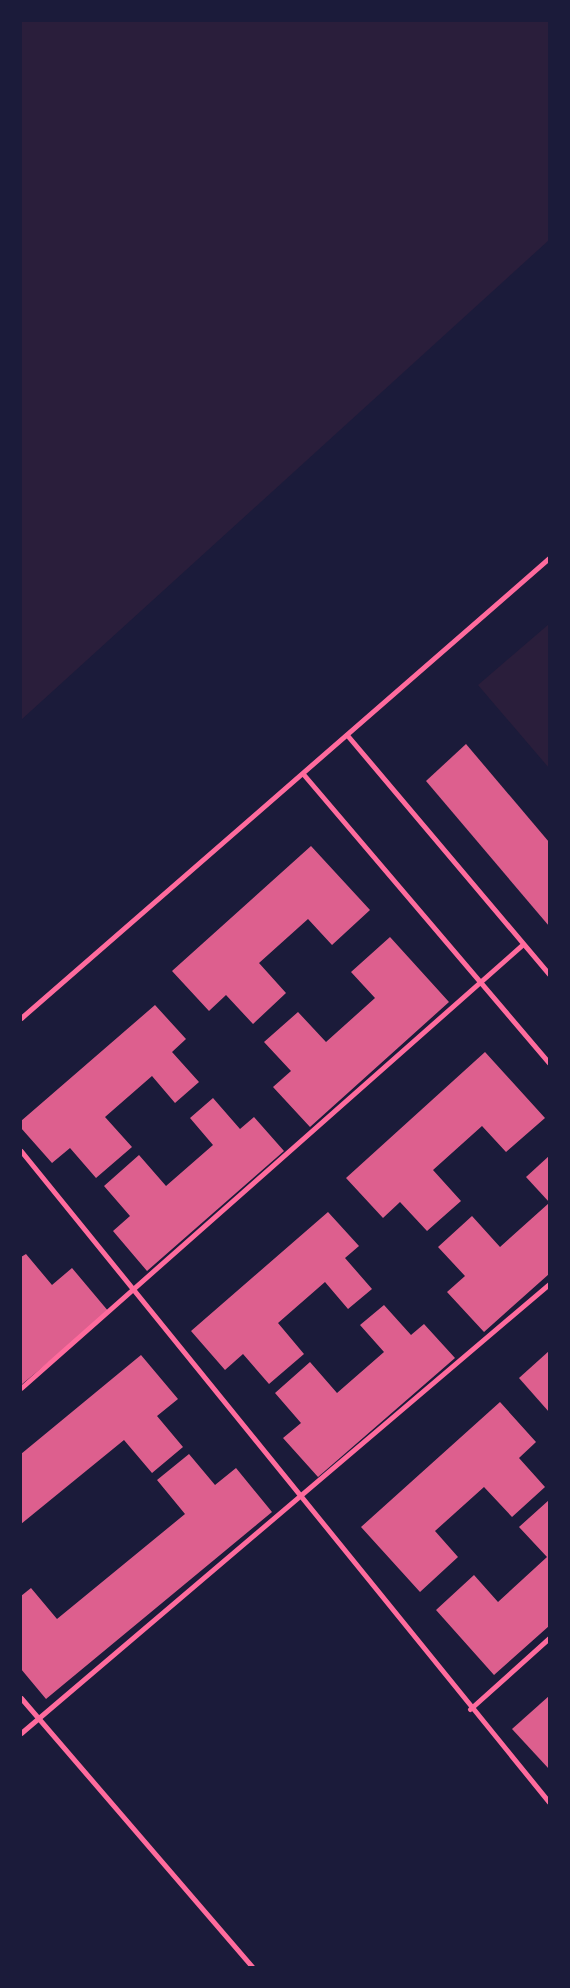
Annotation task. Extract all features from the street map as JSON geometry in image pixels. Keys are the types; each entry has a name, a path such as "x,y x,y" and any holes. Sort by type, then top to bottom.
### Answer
{"street":[{"path":"21,1018 304,775 549,558"},
{"path":"347,735 549,974"},
{"path":"304,775 549,1063"},
{"path":"21,1388 135,1290 482,983 523,944"},
{"path":"21,1151 302,1494 470,1709 549,1802"},
{"path":"21,1733 549,1284"},
{"path":"470,1709 549,1638"},
{"path":"21,1698 252,1967"}],"shaded area":[{"path":"21,21 549,21 549,240 21,720"},
{"path":"549,624 549,768 478,685"}],"building":[{"path":"466,744 549,842 549,926 426,781"},
{"path":"311,846 370,910 332,945 308,919 259,963 286,993 253,1024 226,995 209,1011 172,971"},
{"path":"390,937 449,1002 310,1127 273,1087 291,1071 264,1042 298,1012 326,1042 375,998 351,972"},
{"path":"155,1005 186,1039 172,1052 199,1082 175,1103 152,1076 105,1117 132,1147 96,1178 70,1148 52,1163 21,1128 21,1121"},
{"path":"485,1052 545,1118 506,1152 482,1126 433,1170 461,1201 427,1231 400,1202 383,1218 346,1178"},
{"path":"213,1098 240,1129 254,1117 284,1151 147,1271 113,1231 130,1216 104,1186 139,1155 166,1186 213,1145 190,1118"},
{"path":"549,1156 549,1202 526,1177"},
{"path":"549,1203 549,1274 484,1332 447,1292 465,1276 438,1247 472,1216 500,1247"},
{"path":"328,1212 359,1246 345,1258 372,1289 348,1309 325,1282 278,1323 304,1354 269,1384 243,1354 225,1370 191,1331"},
{"path":"26,1254 52,1285 72,1268 109,1312 21,1385 21,1257"},
{"path":"384,1305 411,1335 424,1324 455,1358 318,1477 283,1438 301,1423 275,1393 310,1362 337,1393 384,1352 360,1325"},
{"path":"549,1351 549,1412 519,1378"},
{"path":"141,1355 178,1399 157,1416 183,1447 152,1473 124,1440 21,1524 21,1454"},
{"path":"500,1402 536,1442 519,1458 545,1487 512,1517 484,1487 435,1531 458,1557 420,1592 361,1527"},
{"path":"189,1454 215,1485 236,1468 272,1512 46,1699 21,1669 21,1596 31,1588 57,1619 185,1514 157,1480"},
{"path":"549,1500 549,1626 494,1675 436,1610 474,1575 498,1602 547,1557 519,1527"},
{"path":"549,1696 549,1769 512,1729"}]}
